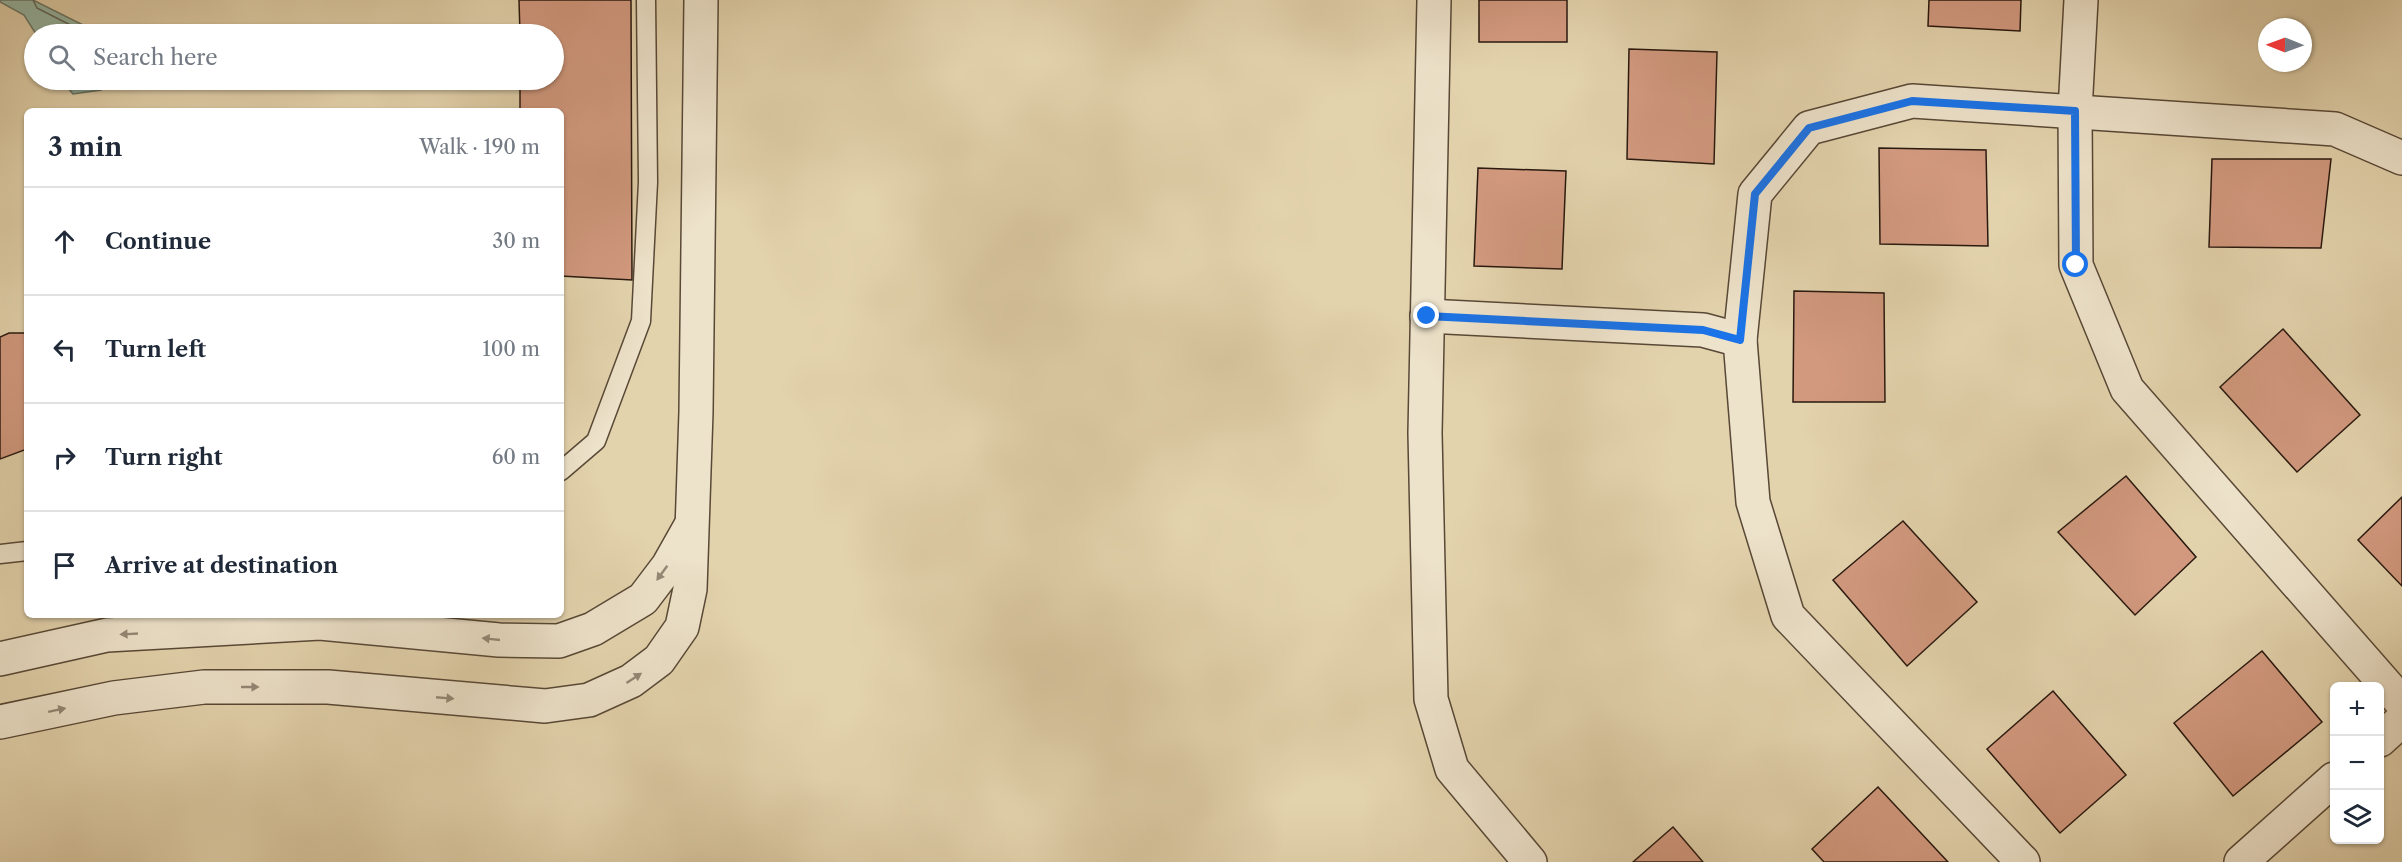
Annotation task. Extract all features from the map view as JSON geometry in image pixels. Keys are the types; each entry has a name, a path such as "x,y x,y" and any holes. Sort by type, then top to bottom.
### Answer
{"street":[{"path":"0,722 114,698 204,687 328,687 545,706 589,699 631,681 659,660 682,627 690,589 701,0"},
{"path":"2081,0 2075,111 2076,265 2127,389 2402,703"},
{"path":"1433,5 1425,433 1431,699 1452,769 1530,862"},
{"path":"2023,862 1788,616 1753,502 1740,340 1755,194 1809,128 1912,101 2335,129 2402,158"},
{"path":"1427,316 1703,330 1740,340"},
{"path":"0,659 107,635 320,623 499,640 559,641 593,629 643,599 668,566 693,523"},
{"path":"2384,736 2402,720"},
{"path":"2241,862 2330,783"}],"lane":[{"path":"564,468 596,441 641,321 648,182 646,0"},
{"path":"0,554 24,551"}],"water":[{"path":"0,0 33,0 81,24 30,24 24,15"},
{"path":"70,90 101,90 73,94"}],"building":[{"path":"519,0 631,0 632,280 564,276 564,108 520,108 520,90 564,90 564,24 520,24"},
{"path":"1479,0 1567,0 1567,42 1479,42"},
{"path":"1929,0 2021,0 2020,31 1928,26"},
{"path":"1629,49 1717,52 1714,164 1627,159"},
{"path":"1879,148 1986,150 1988,246 1880,244"},
{"path":"2212,159 2331,159 2321,248 2209,247"},
{"path":"1478,168 1566,171 1562,269 1474,266"},
{"path":"1794,291 1884,293 1885,402 1793,402"},
{"path":"2283,329 2360,415 2297,472 2220,387"},
{"path":"9,333 24,333 24,450 0,459 0,337"},
{"path":"2126,476 2196,557 2135,615 2058,532"},
{"path":"2402,497 2402,586 2358,540"},
{"path":"1903,521 1977,602 1907,666 1833,580"},
{"path":"2262,651 2322,722 2233,796 2174,723"},
{"path":"2053,691 2126,775 2060,833 1987,749"},
{"path":"1878,787 1948,862 1824,862 1812,849"},
{"path":"1673,827 1703,862 1633,862"}],"route":[{"path":"1427,316 1703,330 1740,340 1755,194 1809,128 1912,101 2075,111 2076,265"}]}
